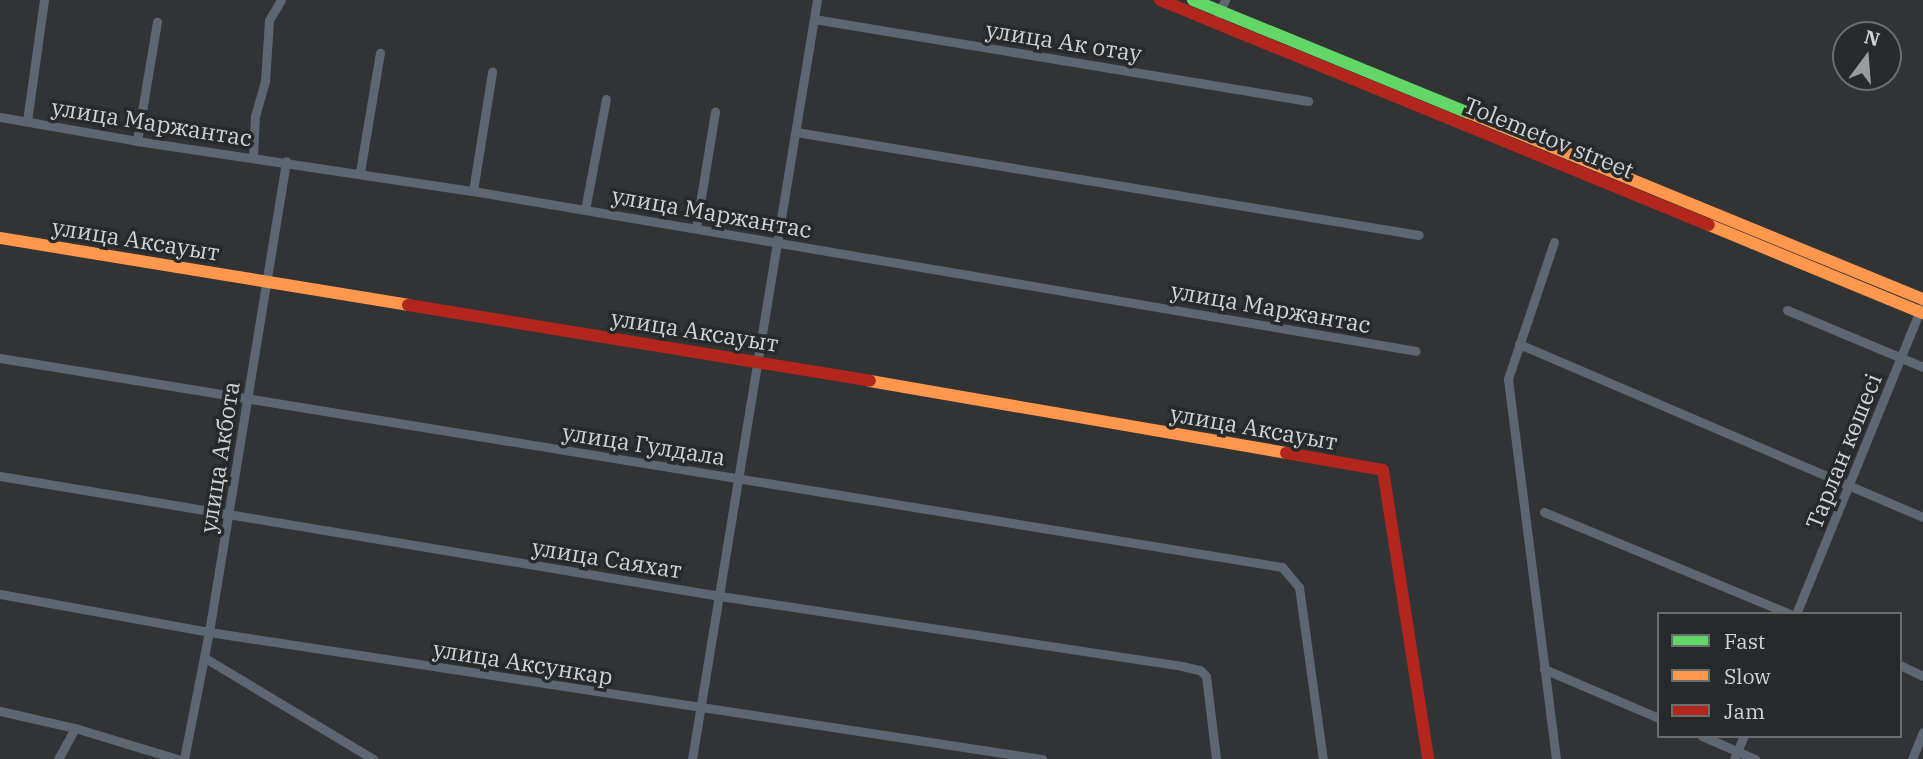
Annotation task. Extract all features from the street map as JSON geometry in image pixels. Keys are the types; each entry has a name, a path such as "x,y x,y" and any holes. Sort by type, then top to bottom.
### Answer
{"street":[{"path":"27,121 44,0"},
{"path":"253,158 255,116 265,81 269,20 281,0"},
{"path":"692,759 817,0"},
{"name":"Tolemetov street","path":"1160,0 1220,12"},
{"name":"Tolemetov street","path":"1193,0 1922,306"},
{"name":"улица Ак отау","path":"814,19 1308,101"},
{"path":"137,141 157,22"},
{"path":"360,172 380,53"},
{"path":"473,191 492,72"},
{"path":"585,210 606,99"},
{"path":"696,228 715,112"},
{"name":"улица Маржантас","path":"0,117 137,141 360,172 1416,351"},
{"path":"796,132 1419,234"},
{"name":"улица Акбота","path":"184,759 205,658 286,161"},
{"name":"улица Аксауыт","path":"0,238 759,362 1383,470 1428,759"},
{"path":"1554,242 1508,379 1556,759"},
{"name":"Тарлан көшесі","path":"1797,612 1922,306"},
{"path":"1787,310 1923,367"},
{"path":"1519,344 1923,517"},
{"name":"улица Гулдала","path":"0,358 1282,567 1299,587 1322,759"},
{"name":"улица Саяхат","path":"0,476 720,596 1200,670 1206,676 1216,759"},
{"path":"1544,512 1785,612"},
{"name":"улица Аксункар","path":"0,594 209,632 700,709 1042,759"},
{"path":"205,658 373,759"},
{"path":"1902,667 1923,676"},
{"path":"1544,669 1657,717"},
{"path":"0,711 75,728 177,759"},
{"path":"58,759 75,728"},
{"path":"1912,759 1923,732"},
{"path":"1706,738 1736,755 1755,759"},
{"path":"1736,755 1743,738"}],"traffic: fast":[{"path":"1193,0 1469,113"}],"traffic: slow":[{"path":"1469,113 1923,299"},
{"path":"1709,225 1923,313"},
{"path":"0,238 408,305"},
{"path":"870,381 1286,453"}],"traffic: jam":[{"path":"1160,0 1709,225"},
{"path":"408,305 870,381"},
{"path":"1286,453 1383,470 1428,759"}]}
